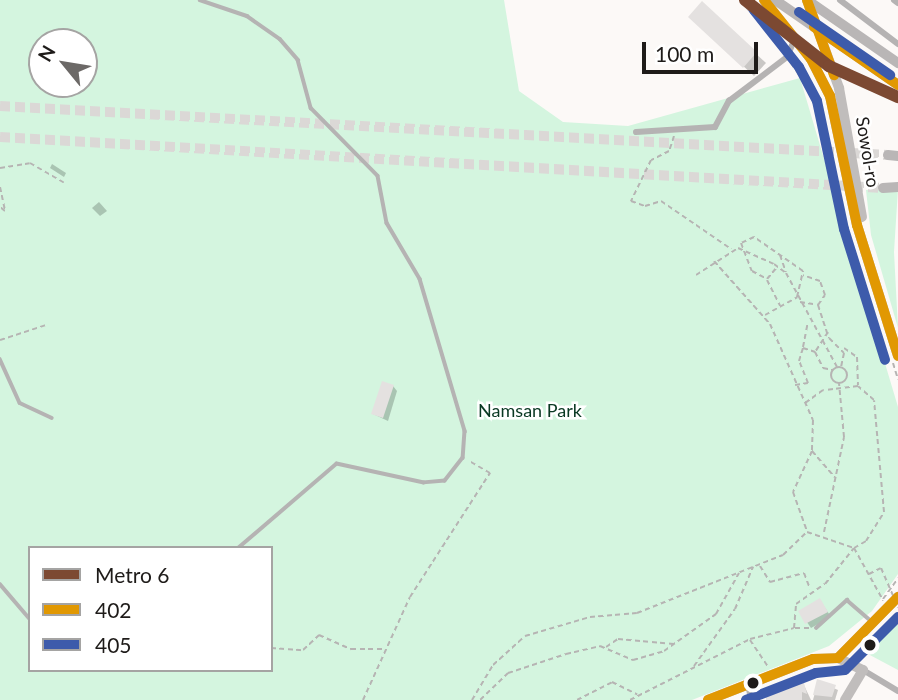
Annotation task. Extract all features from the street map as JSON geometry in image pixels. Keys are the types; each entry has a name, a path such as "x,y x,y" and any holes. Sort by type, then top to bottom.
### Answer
{"main road":[{"name":"Sowol-ro","path":"764,0 795,38 830,96 872,273 898,356"},
{"path":"775,0 898,85"},
{"name":"Sowol-ro","path":"807,0 839,88 872,273"},
{"path":"807,0 898,63"},
{"path":"883,188 898,187"},
{"path":"708,700 772,674 838,658 898,597"},
{"path":"838,658 863,670 845,700"}],"street":[{"path":"840,0 897,42"},
{"path":"636,132 715,127 729,101 787,57 795,38"},
{"path":"863,670 898,691"},
{"path":"748,683 751,700"}],"lane":[{"path":"200,0 247,16 280,39 298,60 311,108 378,176 387,223 420,279 465,431 463,458 437,485 337,464 241,546"},
{"path":"0,359 20,403 52,418"},
{"path":"0,584 28,617"},
{"path":"816,628 847,600 873,622"}],"path":[{"path":"740,0 795,68"},
{"path":"675,130 669,151 652,160 631,201 645,206 661,201 731,250"},
{"path":"0,168 30,163 64,183"},
{"path":"0,187 5,211 0,207"},
{"path":"696,275 754,237 780,255 802,275 825,287 818,305 828,331 842,348 857,357 858,386 874,400 884,512 866,541 854,548 825,584 811,590 796,604 794,628"},
{"path":"738,248 786,273"},
{"path":"738,248 744,264 767,279 781,307"},
{"path":"780,255 797,297 837,367"},
{"path":"714,261 764,316 793,385 813,420 812,452 793,492 807,532"},
{"path":"767,279 777,266"},
{"path":"764,316 797,297 802,275"},
{"path":"800,302 818,305"},
{"path":"793,385 808,383 799,360 809,320"},
{"path":"0,340 46,324"},
{"path":"815,352 828,331"},
{"path":"803,348 815,352 823,368 833,370 841,367"},
{"path":"824,533 844,437 835,390 847,376 841,367 842,348"},
{"path":"833,370 839,383"},
{"path":"805,402 835,390 858,386"},
{"path":"812,452 836,478"},
{"path":"363,700 385,649 430,564 490,472 463,458"},
{"path":"472,700 493,665 525,636 590,617 637,613 783,555 807,532 824,533 854,548 868,575 890,605"},
{"path":"760,564 770,582 804,573 811,590"},
{"path":"693,667 735,609 753,567"},
{"path":"868,575 881,568 890,605"},
{"path":"605,648 633,660 674,644 716,614 739,572"},
{"path":"890,605 898,578"},
{"path":"630,700 750,639 794,628 816,628"},
{"path":"273,648 303,650 319,635 351,649 385,649"},
{"path":"480,700 529,664 605,648 618,639 674,644"},
{"path":"750,639 772,674"},
{"path":"577,700 612,682 638,694"}],"green space":[{"name":"Namsan Park","path":"0,0 504,0 519,91 563,122 628,126 800,78 898,407 898,574 872,611 829,646 692,700 0,700"},
{"path":"898,189 894,252 898,328 871,235 866,190"},
{"path":"898,621 898,670 868,654 866,642"}],"building":[{"path":"702,1 757,52 743,68 688,17"},
{"path":"382,381 394,385 383,418 371,414"},
{"path":"820,598 828,612 805,624 798,611"},
{"path":"803,679 807,694 802,692 802,700 766,700 765,690"},
{"path":"817,679 836,685 832,697 813,695"}],"tunnel":[{"path":"0,106 888,155"},
{"path":"0,137 883,188"}],"metro line":[{"name":"6","path":"745,0 829,66 898,97"}],"transit line":[{"name":"402","path":"764,0 811,59 830,96 857,225 898,356"},
{"name":"402","path":"807,0 834,75"},
{"name":"405","path":"753,9 799,67 817,101 844,229 885,360"},
{"name":"405","path":"799,12 890,75"},
{"name":"402","path":"814,27 898,85"},
{"name":"402","path":"708,700 813,659 838,658 898,597"},
{"name":"405","path":"746,700 816,673 845,670 898,617"}]}
